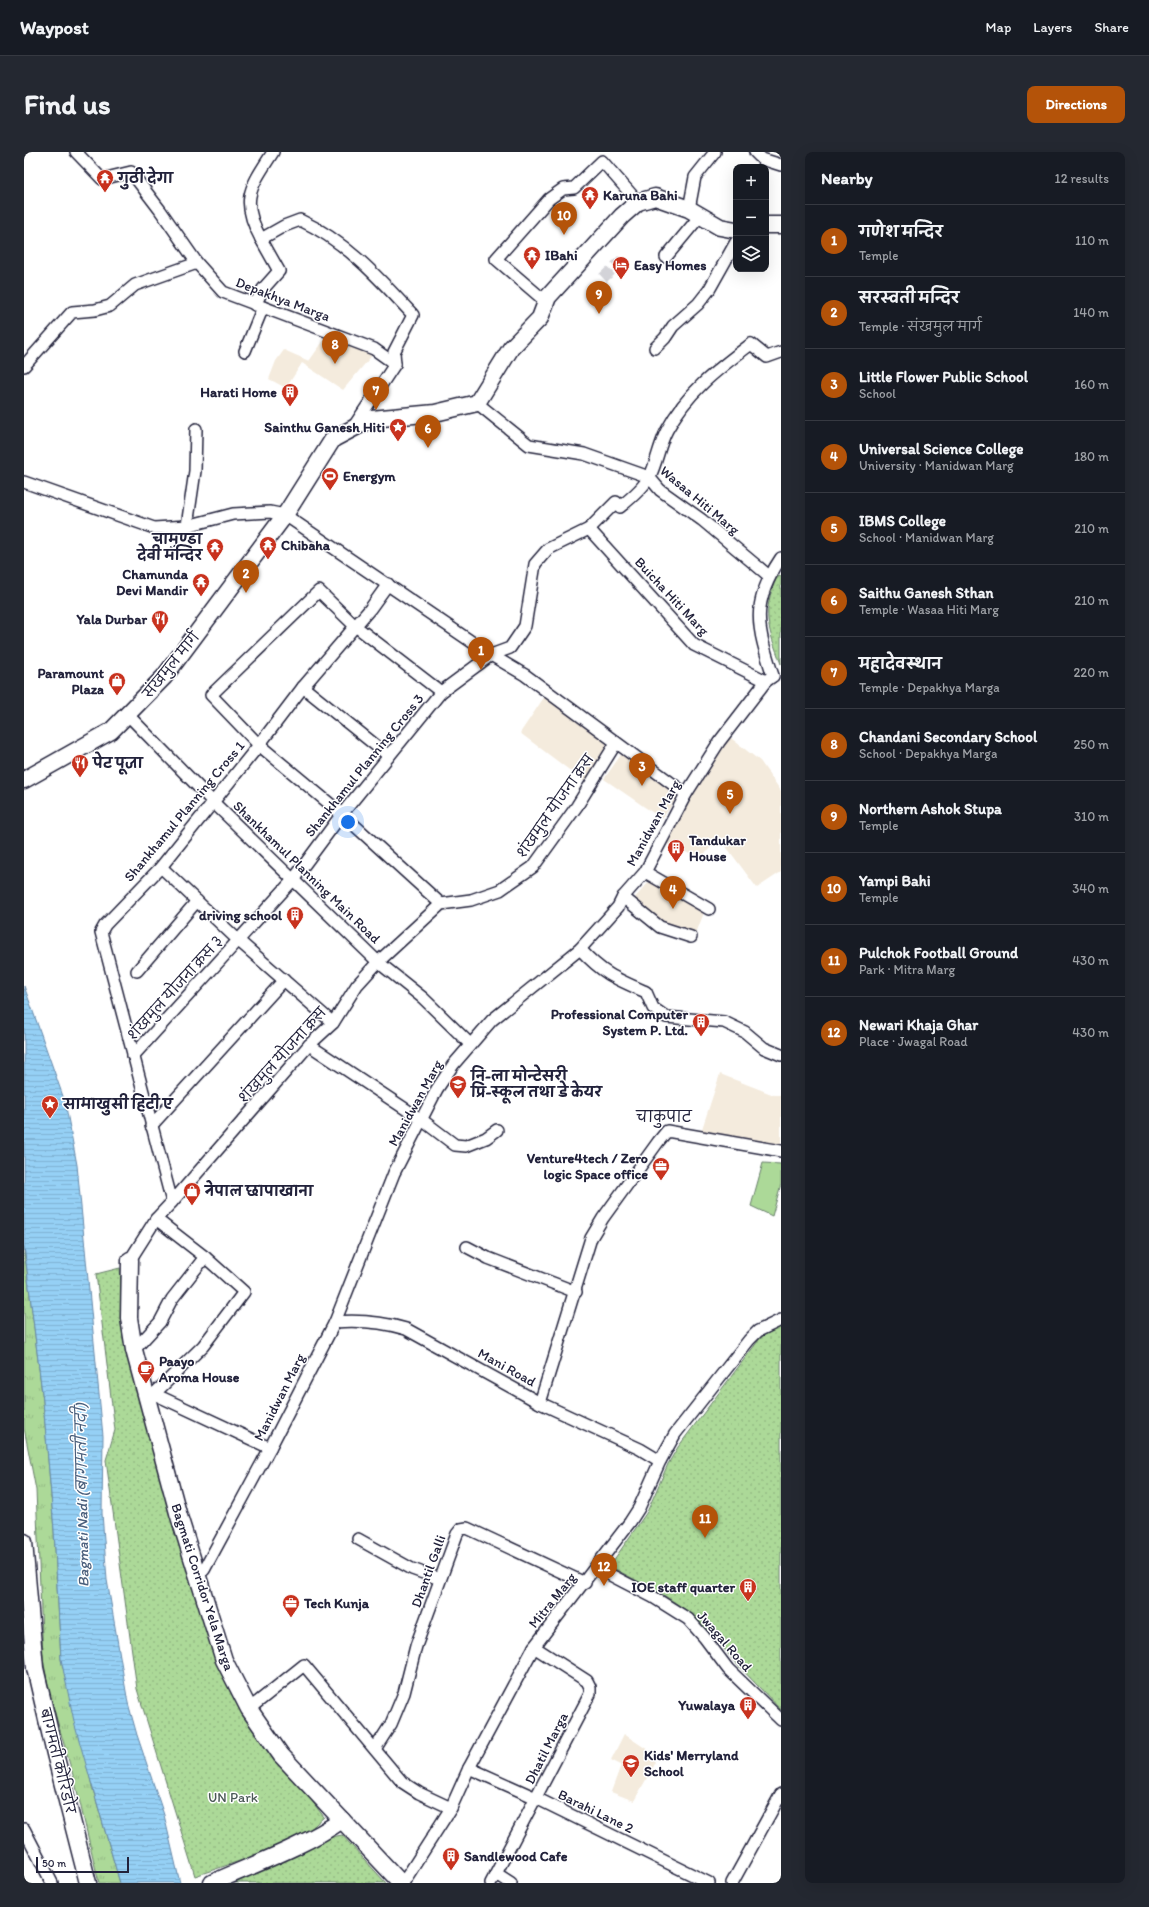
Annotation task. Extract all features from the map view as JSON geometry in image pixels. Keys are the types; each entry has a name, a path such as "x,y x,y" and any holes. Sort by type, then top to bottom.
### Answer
{"main road":[{"path":"477,403 511,348 540,318 545,302 555,288 622,216 638,202 655,197 694,213 720,227 733,229"},
{"path":"769,225 781,225"},
{"name":"संखमुल मार्ग","path":"24,780 111,731 164,677 285,515 332,439 372,419 435,412 477,403"},
{"name":"Bagmati Corridor Yela Marga","path":"130,1260 129,1318 134,1350 151,1396 178,1513 224,1660 249,1709 281,1755 402,1883"},
{"name":"बागमती कोरिडोर","path":"24,1542 35,1668 88,1883"},
{"path":"212,1883 286,1850 334,1826 342,1820"}],"street":[{"name":"Depakhya Marga","path":"76,152 102,179 131,172 197,263 223,292 374,349 395,364"},
{"path":"245,351 263,289 279,271 254,226 249,212 249,196 254,181 273,152"},
{"path":"666,257 694,213 694,177 715,152"},
{"path":"755,152 762,159 781,165"},
{"path":"545,302 496,259 549,199 563,189 574,188 602,161 638,202"},
{"path":"261,239 284,226 300,220 320,229 374,272 413,315 394,352 395,364 353,428"},
{"path":"655,348 665,338 673,326 698,304 709,290 733,247"},
{"path":"24,366 72,312 95,310 110,306 135,285 197,263"},
{"path":"649,477 667,430 694,390 751,344 767,357 781,352"},
{"name":"Wasaa Hiti Marg","path":"477,403 529,445 584,454 649,477 660,490 702,520 769,576"},
{"path":"187,526 194,471 196,429"},
{"name":"Shankhamul Planning Cross 3","path":"239,941 293,880 342,814 441,692 491,655 510,648 525,626 535,564 548,549 589,529 616,502 620,507 628,501 649,477"},
{"path":"24,482 154,528 187,526 233,514 270,512 285,515 491,655 525,675 686,794"},
{"name":"Buicha Hiti Marg","path":"589,529 694,645 773,679"},
{"path":"773,679 763,645 759,621 759,602 769,576 781,558"},
{"name":"Shankhamul Planning Cross 1","path":"172,1202 100,932 161,867 260,745 303,687 388,584"},
{"path":"441,692 354,625 319,591 211,695 260,745 342,814 441,904"},
{"name":"Manidwan Marg","path":"204,1570 270,1448 335,1322 394,1173 437,1089 453,1065 492,1020 580,949 618,906 623,897 645,872 686,794 719,742 773,679"},
{"path":"303,687 389,756"},
{"name":"Shankhamul Planning Main Road","path":"128,715 213,802 378,962 423,998 470,1044"},
{"name":"शंखमुल योजना क्रस","path":"130,1260 156,1219 309,1045 333,1023 357,985 378,962 441,904 471,900 500,890 533,867 577,806 616,743"},
{"path":"161,867 239,941 333,1023"},
{"path":"645,872 709,909"},
{"path":"623,897 660,927 691,937"},
{"path":"137,971 197,901"},
{"name":"शंखमुल योजना क्रस ३","path":"133,1056 239,941"},
{"path":"580,949 592,962 611,978 646,992 653,1008 666,1017 724,1022 745,1032 764,1048 781,1055"},
{"path":"151,1126 284,980"},
{"path":"309,1045 422,1120 455,1145 466,1146 486,1138 497,1130"},
{"path":"540,1403 576,1292 591,1238 642,1162 667,1131 781,1151"},
{"path":"156,1219 205,1257 244,1292 203,1346 151,1396 270,1448"},
{"path":"467,1247 488,1258 576,1292"},
{"path":"134,1350 160,1322 172,1299 205,1257"},
{"name":"Mani Road","path":"335,1322 362,1320 388,1324 406,1329 540,1403 640,1449 660,1461"},
{"name":"Mitra Marg","path":"402,1883 451,1808 469,1768 534,1647 544,1632 597,1568 639,1508 660,1461 676,1434 739,1350 758,1331 781,1320"},
{"name":"Dhantil Galli","path":"375,1749 391,1724 404,1693 416,1646 457,1534 461,1529 467,1528 585,1583"},
{"path":"358,1539 412,1569 440,1579"},
{"name":"Jwagal Road","path":"597,1568 653,1597 688,1619 728,1669 781,1720"},
{"name":"Dhatil Marga","path":"494,1878 590,1694 590,1687 587,1681 534,1647"},
{"path":"249,1709 304,1664 402,1782 419,1793 451,1808"},
{"name":"Barahi Lane 2","path":"469,1768 536,1798 709,1883"},
{"path":"732,1883 781,1794"},
{"path":"24,1829 52,1883"},
{"path":"494,1878 512,1883"}],"shaded area":[{"path":"327,336 374,353 343,390 302,363 286,388 269,379 276,361 284,350 309,361"},
{"path":"545,696 612,748 584,781 520,733"},
{"path":"727,735 760,761 781,791 781,872 757,888 719,837 701,859 661,841"},
{"path":"623,752 681,792 662,819 604,779"},
{"path":"649,882 705,910 695,936 661,922 633,900"},
{"path":"720,1074 774,1095 781,1095 781,1150 700,1135"},
{"name":"Kids' Merryland School","path":"624,1734 648,1750 647,1754 656,1762 634,1801 611,1792 621,1765 611,1760"}],"green space":[{"path":"781,576 781,664 770,630 768,611 772,590 777,577"},
{"path":"763,1163 781,1164 781,1184 772,1216 751,1206"},
{"path":"24,1246 43,1401 54,1530 61,1659 92,1786 120,1883 99,1883 75,1782 50,1696 43,1659 36,1490 24,1428"},
{"name":"UN Park","path":"120,1268 125,1336 237,1702 324,1817 296,1842 195,1876 137,1689 106,1460 115,1430 96,1274"},
{"path":"781,1326 781,1710 732,1659 715,1637 689,1612 662,1594 613,1568 611,1564 647,1512 668,1464 678,1447 761,1337"},
{"path":"342,1835 386,1883 231,1883 245,1878 317,1840"}],"water":[{"name":"Bagmati Nadi (बागमती नदी)","path":"24,986 65,1102 77,1165 103,1436 102,1513 107,1580 128,1703 137,1735 164,1815 180,1883 120,1883 75,1726 61,1659 54,1530 43,1401 24,1246"}],"tunnel":[{"path":"603,278 622,260"}],"place":[{"name":"गुठी देगा","path":"105,193"},
{"name":"Karuna Bahi","path":"590,210"},
{"name":"Yampi Bahi","path":"564,235"},
{"name":"IBahi","path":"532,270"},
{"name":"Easy Homes","path":"621,280"},
{"name":"Northern Ashok Stupa","path":"599,314"},
{"name":"Chandani Secondary School","path":"335,364"},
{"name":"Harati Home","path":"290,407"},
{"name":"महादेवस्थान","path":"376,410"},
{"name":"Sainthu Ganesh Hiti","path":"398,442"},
{"name":"Saithu Ganesh Sthan","path":"428,448"},
{"name":"Energym","path":"330,491"},
{"name":"Chibaha","path":"268,560"},
{"name":"चामुण्डा देवी मन्दिर","path":"215,562"},
{"name":"सरस्वती मन्दिर","path":"246,593"},
{"name":"Chamunda Devi Mandir","path":"201,597"},
{"name":"Yala Durbar","path":"160,634"},
{"name":"गणेश मन्दिर","path":"481,670"},
{"name":"Paramount Plaza","path":"117,696"},
{"name":"पेट पूजा","path":"80,778"},
{"name":"Little Flower Public School","path":"642,786"},
{"name":"IBMS College","path":"730,814"},
{"name":"Tandukar House","path":"676,863"},
{"name":"Universal Science College","path":"673,909"},
{"name":"driving school","path":"295,930"},
{"name":"Professional Computer System P. Ltd.","path":"701,1037"},
{"name":"नि-ला मोन्टेसरी प्रि-स्कूल तथा डे केयर","path":"458,1099"},
{"name":"सामाखुसी हिटी ए","path":"50,1119"},
{"name":"Venture4tech / Zero logic Space office","path":"661,1181"},
{"name":"नेपाल छापाखाना","path":"192,1206"},
{"name":"Paayo Aroma House","path":"146,1384"},
{"name":"Pulchok Football Ground","path":"705,1538"},
{"name":"Newari Khaja Ghar","path":"604,1586"},
{"name":"IOE staff quarter","path":"748,1602"},
{"name":"Tech Kunja","path":"291,1618"},
{"name":"Yuwalaya","path":"748,1720"},
{"name":"Kids' Merryland School","path":"631,1778"},
{"name":"Sandlewood Cafe","path":"451,1871"}],"district":[{"name":"चाकुपाट","path":"664,1117"}]}
